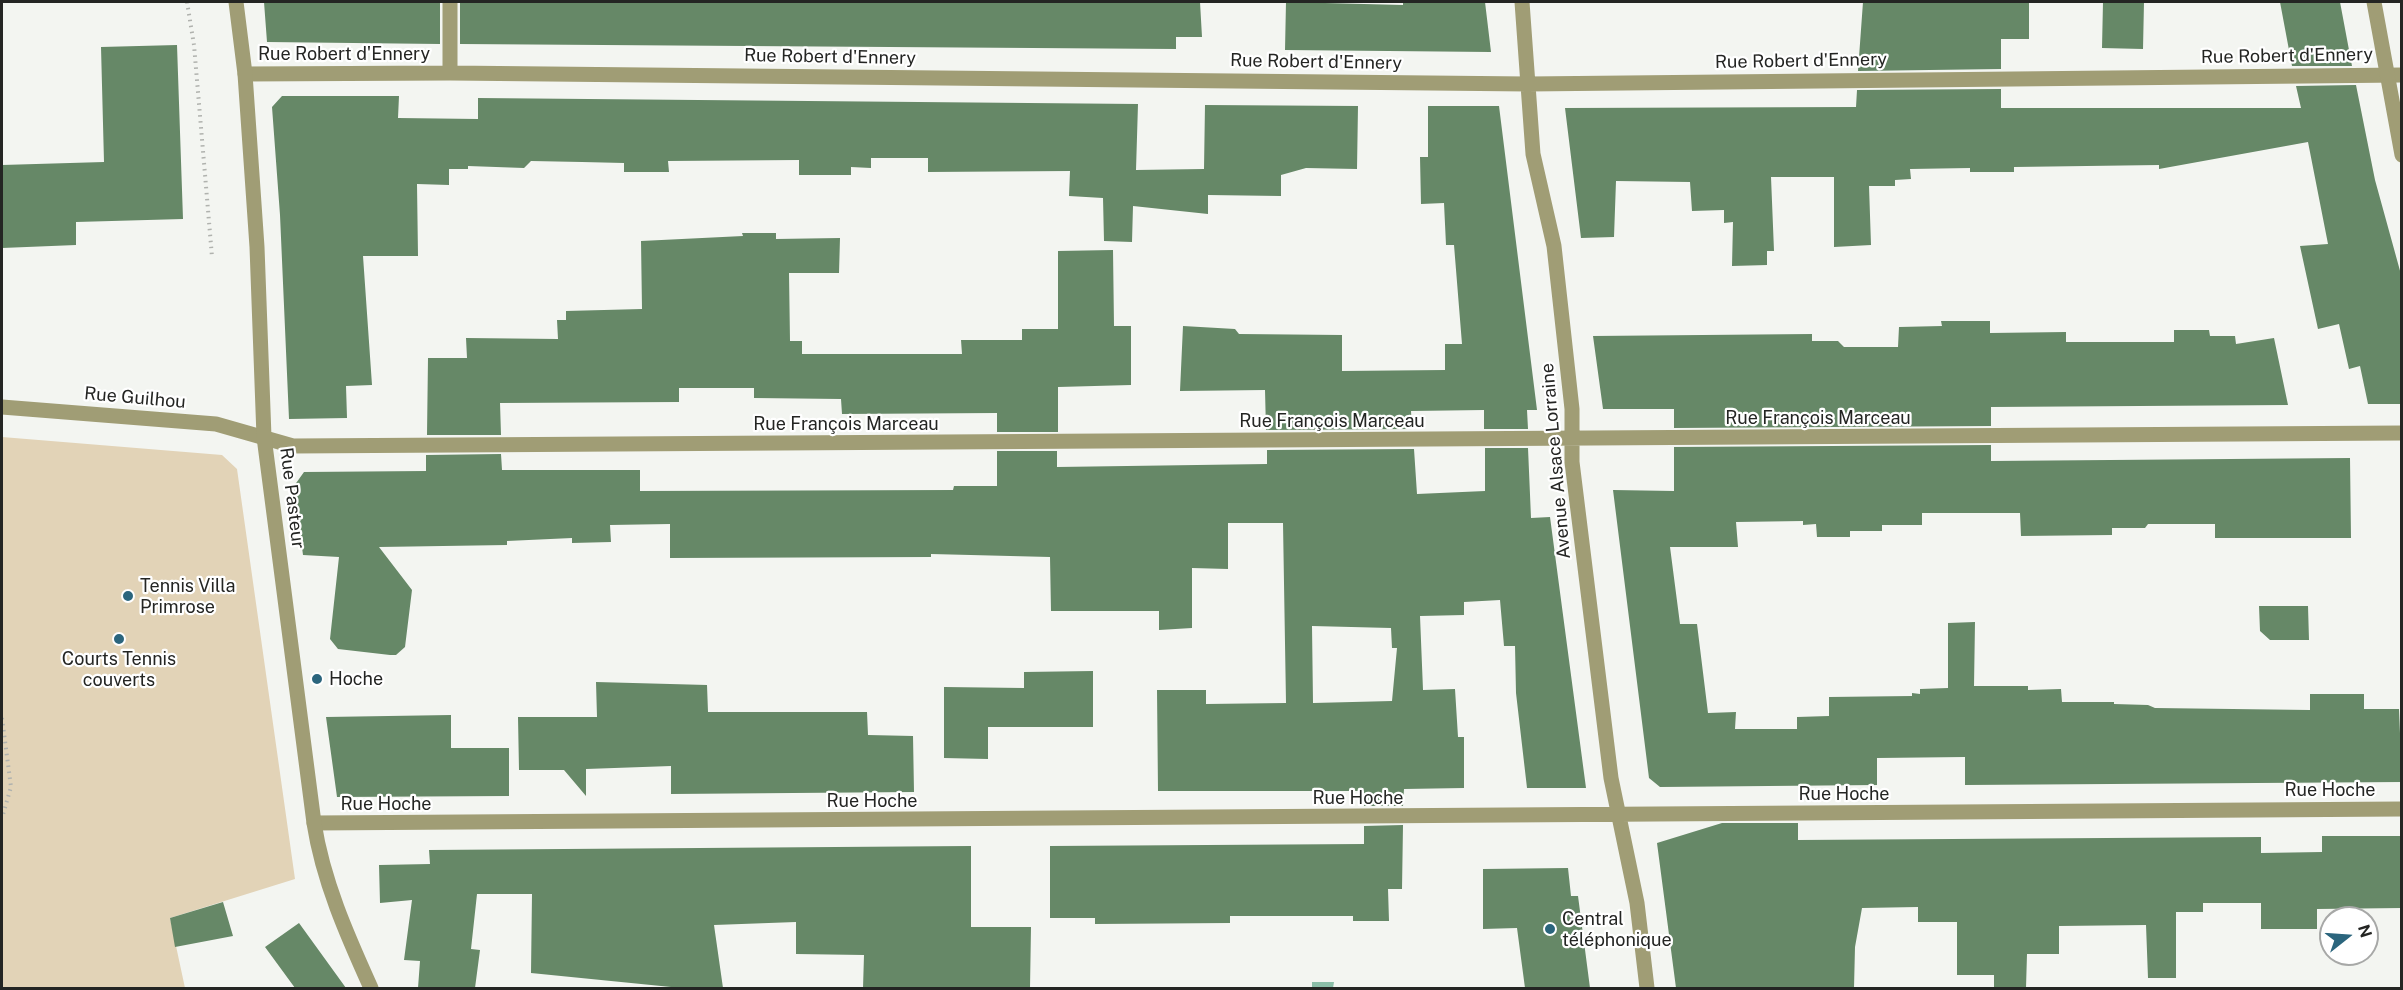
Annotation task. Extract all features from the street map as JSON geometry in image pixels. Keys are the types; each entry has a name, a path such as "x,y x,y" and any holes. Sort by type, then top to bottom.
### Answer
{"street":[{"name":"Rue Pasteur","path":"236,2 245,74 257,247 264,437 314,823 320,860 349,940 371,988"},
{"path":"450,2 450,73"},
{"name":"Avenue Alsace Lorraine","path":"1522,2 1533,154 1554,246 1572,409 1572,462 1611,778 1637,903 1647,988"},
{"path":"2374,2 2394,75 2402,155"},
{"name":"Rue Robert d'Ennery","path":"245,74 450,73 1528,84 2394,75"},
{"name":"Rue Guilhou","path":"2,407 216,424 264,437"},
{"name":"Rue François Marceau","path":"264,437 292,446 1572,440 2402,433"},
{"name":"Rue Hoche","path":"314,823 2402,809"}],"path":[{"path":"187,2 194,45 212,257"},
{"path":"2,718 11,787 2,818"}],"shaded area":[{"name":"Tennis Villa Primrose","path":"2,437 222,455 237,469 295,879 170,918 185,988 2,988"},
{"path":"1312,982 1334,982 1333,988 1312,988"}],"building":[{"path":"264,2 440,2 440,44 267,42"},
{"path":"460,2 1200,2 1202,37 1176,37 1176,49 460,44"},
{"path":"1286,2 1403,5 1403,2 1485,2 1491,52 1285,50"},
{"path":"1863,2 2029,2 2029,39 2001,39 2001,69 1858,71"},
{"path":"2103,2 2144,2 2143,49 2102,48"},
{"path":"2280,2 2340,2 2352,66 2292,66"},
{"path":"177,45 183,219 76,222 76,245 2,248 2,165 104,162 101,47"},
{"path":"2356,85 2375,180 2402,278 2402,404 2368,404 2360,366 2349,369 2339,324 2318,329 2300,246 2328,244 2308,142 2159,169 2159,165 2014,167 2014,172 1970,172 1970,168 1910,169 1911,179 1895,180 1895,186 1869,186 1871,245 1834,247 1834,177 1771,177 1774,251 1767,251 1767,265 1732,266 1733,222 1724,223 1724,210 1692,211 1690,182 1616,181 1614,237 1581,238 1565,108 1856,107 1857,90 2001,89 2001,108 2301,108 2296,86"},
{"path":"282,96 399,96 398,118 478,119 478,98 1138,104 1136,170 1204,169 1205,105 1358,106 1357,169 1306,168 1281,175 1281,196 1208,195 1208,214 1133,206 1132,242 1104,241 1103,198 1069,196 1070,171 928,172 928,158 871,158 871,168 851,167 851,175 799,175 799,160 668,161 669,172 624,172 624,163 531,161 524,168 468,166 468,169 449,169 449,185 417,184 418,256 363,256 372,385 346,386 347,418 289,419 280,215 272,107"},
{"path":"1428,106 1499,106 1537,410 1527,410 1528,429 1484,429 1484,410 1411,411 1412,429 1266,430 1265,390 1180,391 1183,326 1235,329 1239,334 1342,335 1342,371 1445,370 1445,344 1462,344 1454,245 1446,245 1444,203 1421,204 1420,157 1428,157"},
{"path":"742,233 776,233 776,239 840,238 839,273 789,273 790,341 802,341 802,354 962,354 961,340 1022,340 1022,329 1058,329 1058,251 1113,250 1114,326 1131,326 1131,385 1058,387 1058,432 997,432 997,413 842,414 841,399 754,398 754,388 679,388 679,402 500,403 501,435 427,435 428,358 467,358 466,338 558,339 557,320 566,320 566,311 642,309 641,241 743,236"},
{"path":"1941,321 1990,321 1990,333 2066,332 2066,342 2174,342 2174,330 2209,330 2210,336 2235,336 2236,344 2274,338 2288,405 1991,407 1991,426 1674,428 1674,409 1603,409 1593,336 1812,334 1812,341 1838,341 1844,347 1898,347 1899,327 1942,326"},
{"path":"1991,445 1991,461 2350,458 2351,538 2215,538 2215,524 2148,524 2145,528 2112,528 2112,535 2021,536 2020,513 1922,513 1922,525 1882,525 1882,531 1850,531 1850,537 1817,537 1816,524 1803,525 1803,521 1736,522 1738,547 1670,547 1680,624 1697,624 1708,713 1736,712 1735,729 1797,729 1797,717 1829,716 1829,697 1912,696 1912,693 1920,694 1920,689 1948,688 1948,623 1975,622 1974,686 2028,686 2028,690 2061,689 2062,702 2114,702 2114,704 2148,705 2155,708 2310,710 2310,694 2364,694 2364,709 2399,709 2402,782 1965,785 1965,757 1877,758 1877,785 1660,787 1649,778 1613,490 1674,491 1674,447"},
{"path":"1485,448 1528,448 1531,518 1550,517 1586,788 1527,788 1516,693 1515,646 1504,646 1500,600 1464,602 1464,615 1420,616 1423,690 1455,689 1458,737 1464,737 1464,788 1404,789 1403,806 1364,806 1364,791 1158,791 1157,690 1206,690 1206,704 1286,703 1283,523 1228,523 1228,569 1192,568 1192,628 1159,630 1159,611 1051,611 1050,557 931,554 931,557 670,558 670,524 610,525 611,542 572,543 572,538 507,541 507,545 379,547 412,590 405,647 396,655 390,655 338,649 330,639 339,557 303,555 294,486 304,472 426,471 426,455 501,454 502,470 640,470 640,491 953,490 954,486 997,486 997,451 1057,451 1057,467 1267,464 1267,450 1414,449 1417,494 1485,491","holes":["1312,626 1391,628 1392,648 1397,648 1392,701 1313,703"]},
{"path":"2259,606 2308,606 2309,640 2270,640 2260,631"},
{"path":"1093,671 1093,727 988,727 988,759 944,758 944,687 1024,688 1024,672"},
{"path":"596,682 707,685 708,712 867,712 868,735 913,736 914,792 671,794 671,766 586,769 586,796 564,770 519,770 518,717 597,717"},
{"path":"451,715 451,748 509,748 509,796 337,797 326,717"},
{"path":"1722,823 1798,823 1798,840 2261,837 2261,853 2322,852 2322,836 2402,836 2402,908 2319,906 2317,929 2261,929 2261,903 2203,903 2203,912 2176,912 2176,978 2148,978 2146,925 2059,926 2059,954 2027,954 2026,988 1994,988 1994,975 1957,975 1957,922 1918,922 1918,907 1862,908 1855,947 1854,988 1676,988 1657,843"},
{"path":"1403,825 1402,889 1388,889 1389,921 1353,921 1353,916 1230,916 1230,923 1095,924 1095,918 1050,918 1050,846 1364,844 1364,826"},
{"path":"971,846 971,927 1031,927 1030,988 863,988 864,955 796,954 796,922 714,925 723,988 681,988 531,973 532,894 477,894 471,949 480,950 475,988 418,988 420,961 404,960 412,900 380,903 379,865 430,864 429,850"},
{"name":"Central téléphonique","path":"1568,868 1571,896 1578,896 1590,988 1525,988 1517,928 1483,929 1483,869"},
{"path":"223,902 233,936 175,947 170,918"},
{"path":"299,923 346,988 295,988 265,947"}],"place":[{"name":"Tennis Villa Primrose","path":"128,596"},
{"name":"Courts Tennis couverts","path":"119,639"},
{"name":"Hoche","path":"317,679"},
{"name":"Central téléphonique","path":"1550,929"}]}
